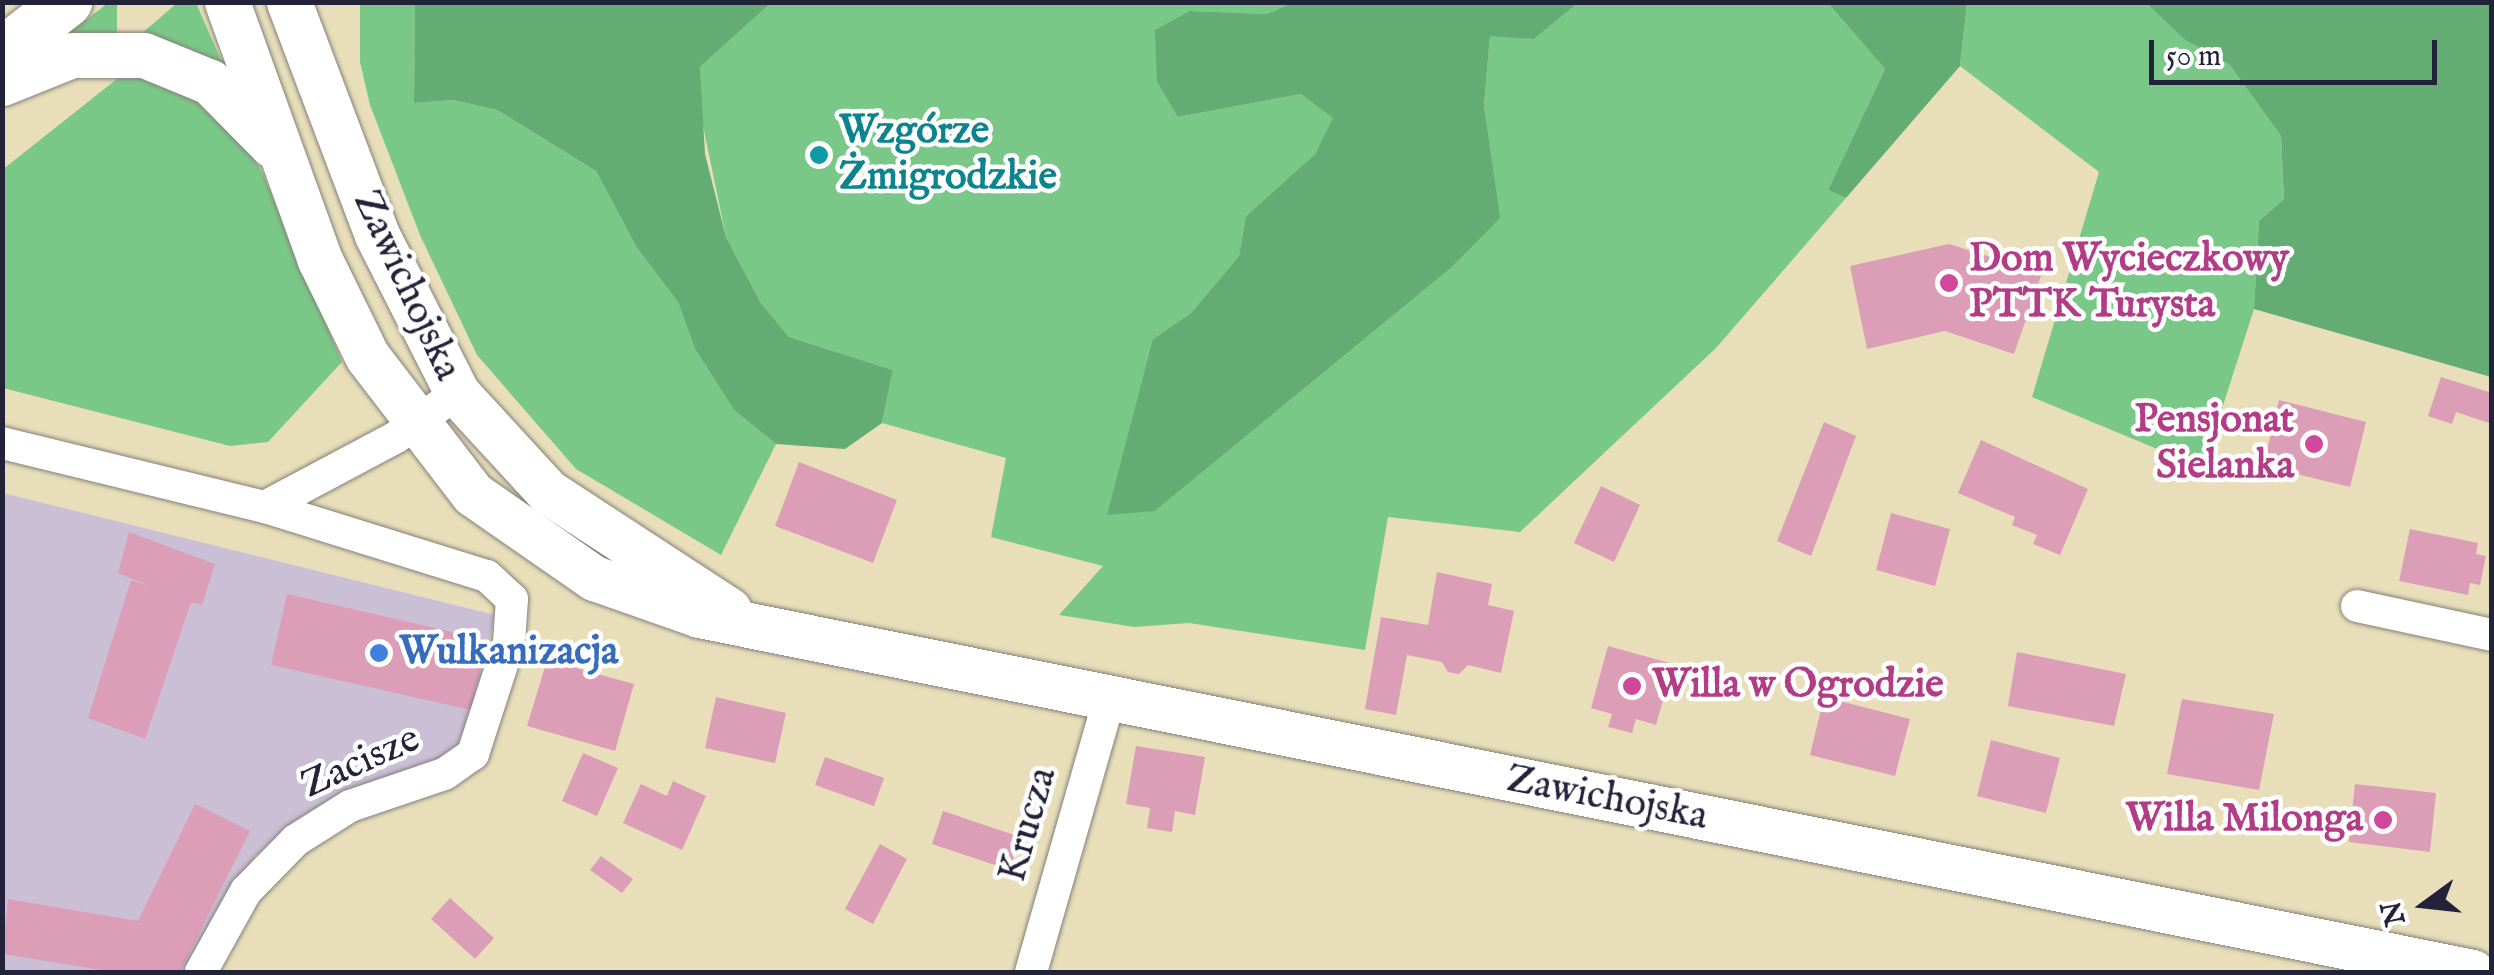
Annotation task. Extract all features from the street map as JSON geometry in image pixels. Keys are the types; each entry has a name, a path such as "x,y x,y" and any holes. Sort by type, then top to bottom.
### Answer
{"main road":[{"path":"2,52 67,2"}],"street":[{"name":"Zawichojska","path":"227,2 342,307 414,424 473,494 570,566 662,607 743,620 1109,700 2472,972"},
{"name":"Zawichojska","path":"289,2 396,279 456,393 548,492 743,620"},
{"path":"325,2 332,116"},
{"name":"Zawichojska","path":"2,83 72,56 144,55 210,82 288,165"},
{"path":"2,444 265,506 414,424 456,393"},
{"name":"Zacisze","path":"201,972 246,891 296,840 350,806 444,774 473,754 515,612 504,587 486,576 265,506"},
{"path":"2357,606 2492,635"},
{"name":"Krucza","path":"1032,972 1109,700"}],"shaded area":[{"path":"3,493 495,615 466,739 439,760 314,810 255,856 185,972 3,972"}],"green space":[{"path":"108,3 117,3 117,33 64,37"},
{"path":"177,3 196,3 225,69 140,35"},
{"path":"360,3 415,3 414,103 453,100 497,110 596,171 637,248 678,302 695,349 734,410 776,444 721,555 576,469 477,355 420,235 370,105 360,62"},
{"path":"415,3 771,3 700,67 705,154 726,237 761,303 789,337 893,370 882,423 845,449 776,444 734,410 695,349 678,302 637,248 596,171 497,110 453,100 414,103"},
{"path":"771,3 1292,3 1267,14 1190,11 1178,117 1301,94 1334,118 1315,154 1246,216 1239,256 1191,313 1153,339 1155,511 1451,268 1499,218 1484,105 1490,35 1534,39 1578,3 1828,3 1885,69 1828,190 1846,198 1716,348 1520,532 1388,517 1365,650 1189,623 1134,627 1059,615 1103,566 991,537 1006,458 882,423 893,370 789,337 761,303 726,237 702,121 700,67"},
{"path":"1292,3 1578,3 1534,39 1490,36 1484,105 1500,218 1451,268 1155,511 1107,515 1153,339 1191,313 1239,256 1246,216 1315,154 1333,118 1301,94 1178,117 1157,81 1155,30 1190,11 1267,14"},
{"path":"1828,3 1967,3 1960,66 1846,198 1828,190 1885,69"},
{"path":"1967,3 2146,3 2185,40 2229,64 2281,136 2284,199 2259,221 2254,309 2203,468 2032,397 2099,172 1960,66"},
{"path":"2146,3 2491,3 2491,377 2254,309 2259,221 2284,199 2281,136 2229,64 2185,40"},
{"path":"127,71 158,75 235,126 263,174 342,362 268,442 230,446 3,388 2,170"}],"building":[{"path":"1949,244 2042,273 2014,354 1945,331 1867,349 1850,266"},
{"path":"2441,377 2492,393 2492,424 2456,412 2452,424 2428,416"},
{"name":"Pensjonat Sielanka","path":"2279,400 2366,422 2350,487 2263,466"},
{"path":"1824,422 1856,436 1811,556 1777,541"},
{"path":"1981,440 2088,489 2060,555 2033,544 2037,535 2012,525 2015,517 1958,493"},
{"path":"799,462 897,500 873,563 775,526"},
{"path":"1601,486 1640,505 1614,562 1574,543"},
{"path":"1891,513 1950,529 1935,586 1876,570"},
{"path":"2410,529 2478,543 2476,554 2486,556 2480,585 2470,583 2468,595 2399,581"},
{"path":"129,532 215,564 202,605 191,602 145,739 88,718 131,580 152,587 118,573"},
{"path":"1437,572 1492,584 1488,605 1514,611 1501,673 1468,665 1459,674 1448,672 1442,662 1407,655 1396,715 1365,709 1381,617 1428,625"},
{"name":"Wulkanizacja","path":"287,594 487,640 471,710 271,665"},
{"name":"Willa w Ogrodzie","path":"1608,646 1673,664 1656,725 1636,719 1632,733 1608,727 1612,714 1591,708"},
{"path":"2017,652 2126,674 2114,726 2008,706"},
{"path":"547,660 634,684 615,751 527,726"},
{"path":"716,697 786,713 775,763 705,748"},
{"path":"1824,697 1910,719 1895,776 1810,755"},
{"path":"2182,699 2274,714 2259,790 2167,774"},
{"path":"1991,740 2060,758 2046,813 1977,796"},
{"path":"1136,746 1205,757 1195,815 1175,811 1172,832 1147,828 1150,808 1126,804"},
{"path":"583,753 618,768 597,816 562,801"},
{"path":"825,757 884,778 874,806 815,785"},
{"path":"673,781 706,796 682,850 623,823 641,784 667,796"},
{"path":"2355,784 2436,793 2430,852 2349,842"},
{"path":"195,804 250,831 180,972 114,972 2,954 8,899 138,921"},
{"path":"943,811 1020,837 1010,870 932,844"},
{"path":"880,844 907,859 873,924 845,909"},
{"path":"601,856 633,879 622,893 590,870"},
{"path":"450,898 494,938 475,959 431,919"}],"place":[{"name":"Wzgórze Żmigrodzkie","path":"819,155"},
{"name":"Dom Wycieczkowy PTTK Turysta","path":"1949,283"},
{"name":"Pensjonat Sielanka","path":"2314,444"},
{"name":"Wulkanizacja","path":"379,653"},
{"name":"Willa w Ogrodzie","path":"1632,686"},
{"name":"Willa Milonga","path":"2383,820"}]}
